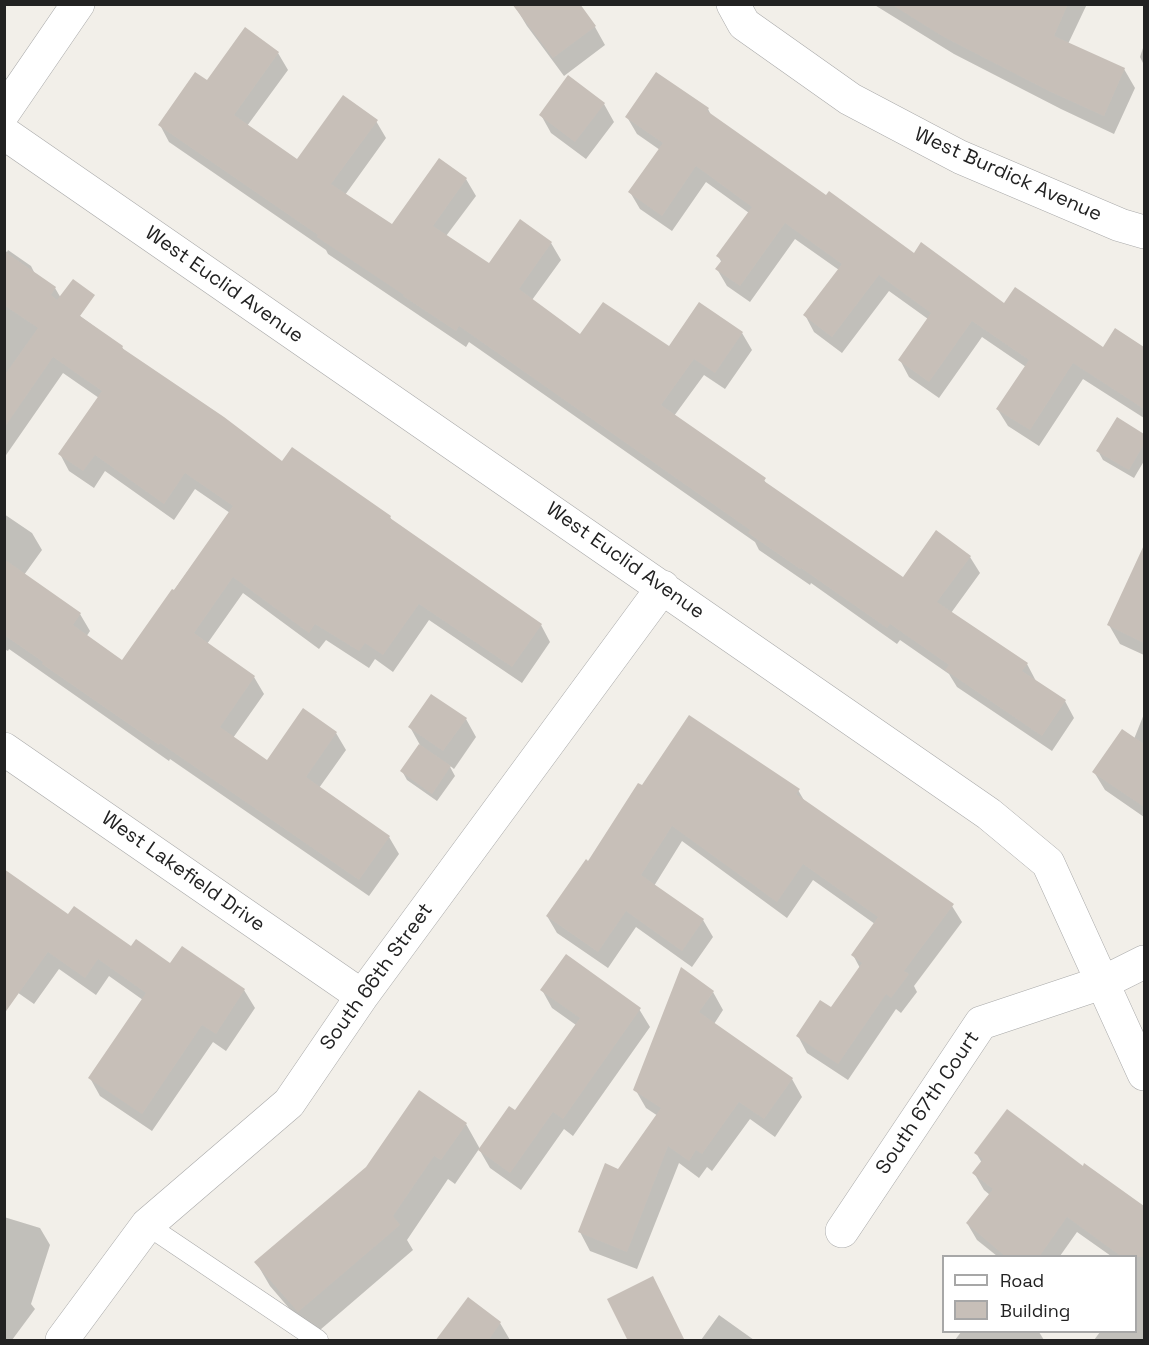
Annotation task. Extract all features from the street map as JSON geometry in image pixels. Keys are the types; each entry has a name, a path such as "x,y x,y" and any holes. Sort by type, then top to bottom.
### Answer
{"street":[{"path":"4,112 78,4"},
{"name":"West Burdick Avenue","path":"733,4 744,24 850,99 960,157 1120,225 1144,232"},
{"name":"West Euclid Avenue","path":"4,133 663,586 989,814 1048,863 1144,1074"},
{"name":"South 66th Street","path":"62,1341 147,1225 289,1102 362,996 663,586"},
{"name":"West Lakefield Drive","path":"4,749 362,996"},
{"name":"South 67th Court","path":"842,1231 981,1023 1104,982 1144,962"}],"lane":[{"path":"147,1225 318,1341"}],"building":[{"path":"512,4 580,4 596,26 553,58"},
{"path":"891,4 1068,4 1054,36 1125,68 1104,116 1049,91 942,36"},
{"path":"245,27 279,52 234,115 297,159 343,95 378,120 331,184 392,224 439,158 467,178 433,226 489,263 520,219 552,242 519,289 580,334 603,302 669,346 699,302 743,332 715,373 694,359 661,405 766,478 764,481 903,577 936,530 971,556 937,602 1028,663 1022,671 1066,700 1042,736 945,670 949,665 890,624 887,628 800,569 748,533 750,530 459,326 456,331 403,296 158,125 195,72 207,80"},
{"path":"656,72 709,108 707,111 826,195 829,191 914,253 921,242 1004,303 1015,287 1103,347 1115,328 1144,347 1144,409 1073,363 1030,430 996,409 1029,360 972,321 929,382 898,360 931,313 879,275 832,337 803,315 842,264 785,223 740,286 715,269 722,260 716,256 752,207 696,166 662,216 628,192 663,143 625,117"},
{"path":"568,75 605,103 575,142 539,115"},
{"path":"4,251 56,287 51,295 57,300 73,279 95,295 80,316 123,346 122,348 224,417 282,461 292,447 542,624 512,667 419,604 383,655 365,643 359,651 315,624 309,633 233,577 194,633 255,676 220,727 267,760 303,708 337,732 306,777 390,836 359,880 160,743 159,745 4,635 4,559 81,613 73,625 122,660 233,506 185,473 164,504 95,455 83,471 58,454 102,391 53,357 4,428 4,376 38,328 4,305"},
{"path":"1117,417 1144,434 1144,444 1129,470 1096,451"},
{"path":"1144,545 1144,643 1107,625"},
{"path":"431,694 467,718 443,751 408,727"},
{"path":"689,715 800,789 796,794 954,904 904,971 909,974 891,998 886,994 838,1064 796,1036 820,1000 831,1007 862,963 851,955 878,917 803,864 777,902 672,826 641,875 704,919 682,951 626,911 598,952 546,916 586,859 588,861 638,783 642,785"},
{"path":"1122,729 1144,744 1144,807 1092,772"},
{"path":"419,744 451,766 432,794 400,771"},
{"path":"4,869 68,914 74,906 131,946 136,939 170,963 182,946 245,989 216,1034 202,1025 142,1114 88,1078 146,993 98,959 85,978 48,952 4,1014"},
{"path":"566,954 641,1008 563,1119 553,1112 510,1173 478,1150 509,1106 515,1110 580,1018 540,990"},
{"path":"681,967 714,991 699,1012 793,1078 764,1119 739,1102 702,1154 696,1150 689,1161 668,1146 627,1252 578,1232 605,1163 618,1169 661,1108 633,1090"},
{"path":"419,1090 467,1123 441,1160 434,1156 393,1216 400,1225 298,1312 254,1262 366,1167"},
{"path":"1007,1109 1083,1166 1084,1163 1144,1206 1144,1257 1119,1255 1067,1217 1040,1255 1004,1255 966,1223 993,1189 972,1173 983,1159 974,1153"},
{"path":"653,1276 685,1341 628,1341 607,1299"},
{"path":"468,1297 501,1322 488,1341 435,1341"}]}
